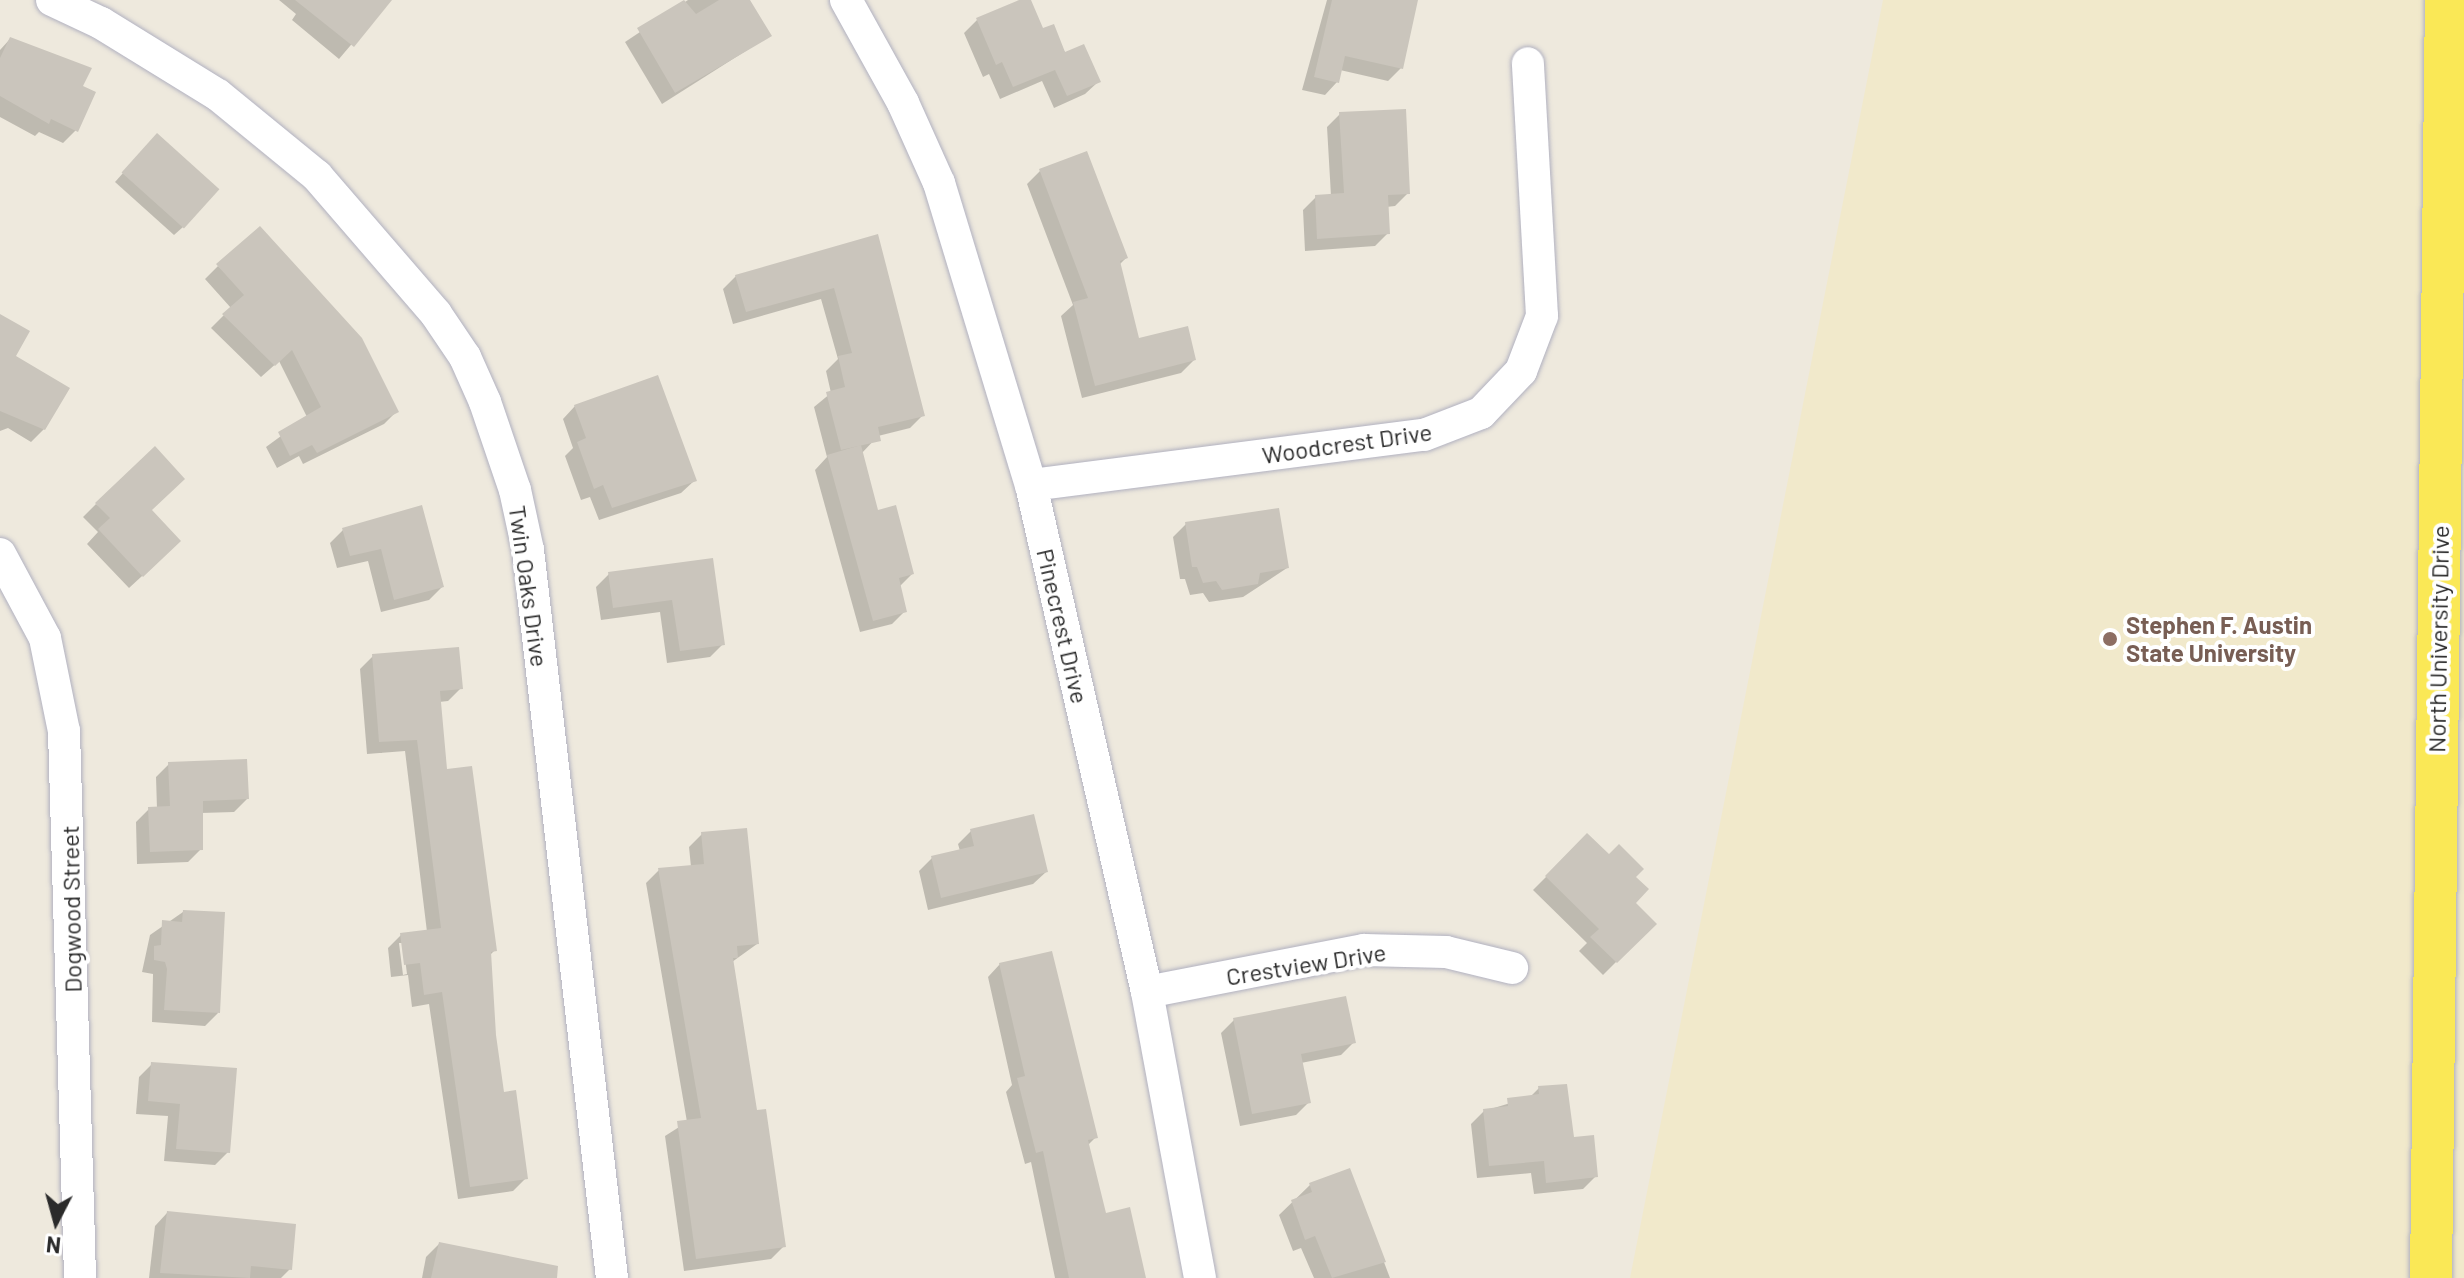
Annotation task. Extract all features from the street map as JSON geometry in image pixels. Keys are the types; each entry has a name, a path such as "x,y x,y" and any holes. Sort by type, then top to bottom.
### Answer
{"main road":[{"name":"North University Drive","path":"2431,1278 2446,0"}],"street":[{"name":"Twin Oaks Drive","path":"52,0 101,23 218,95 317,176 436,314 465,357 485,402 515,490 528,550 612,1278"},
{"name":"Pinecrest Drive","path":"846,0 903,103 939,183 1031,485 1147,992 1200,1278"},
{"name":"Woodcrest Drive","path":"1031,485 1424,435 1481,413 1521,371 1542,316 1528,63"},
{"name":"Dogwood Street","path":"0,554 45,638 64,731 80,1278"},
{"name":"Crestview Drive","path":"1147,992 1364,950 1446,952 1512,968"}],"shaded area":[{"name":"Stephen F. Austin State University","path":"1883,0 2464,0 2464,1278 1630,1278"}],"building":[{"path":"295,0 392,0 354,47"},
{"path":"684,0 696,14 719,0 750,0 772,36 675,93 637,28"},
{"path":"1019,0 1031,0 1043,28 1054,24 1065,52 1084,44 1101,82 1067,96 1055,70 1013,87 1002,62 996,65 976,18"},
{"path":"1332,0 1418,0 1403,69 1345,56 1339,83 1314,77"},
{"path":"10,37 92,68 83,86 96,92 78,132 51,119 49,124 0,96 0,58"},
{"path":"1406,109 1410,194 1388,195 1390,234 1317,239 1315,195 1344,193 1339,112"},
{"path":"157,133 219,189 184,229 122,172"},
{"path":"1087,151 1128,258 1120,261 1139,338 1188,326 1196,360 1095,386 1073,302 1088,298 1039,169"},
{"path":"260,226 362,338 399,412 317,453 312,445 290,456 278,432 321,407 292,350 275,366 222,314 244,295 216,264"},
{"path":"878,234 925,416 878,427 881,441 841,450 826,392 845,387 838,356 852,353 834,288 746,312 735,275"},
{"path":"0,314 30,331 16,356 70,388 45,430 0,411"},
{"path":"658,375 697,481 612,508 603,485 594,489 577,442 586,438 574,405"},
{"path":"861,445 878,510 896,505 914,574 899,578 907,612 873,621 827,455"},
{"path":"155,446 185,479 152,510 181,541 143,577 98,529 110,518 95,503"},
{"path":"422,505 444,587 394,600 381,549 350,556 342,528"},
{"path":"1279,508 1289,568 1260,573 1258,584 1222,590 1216,581 1203,583 1197,567 1192,567 1185,522"},
{"path":"713,558 725,645 680,651 672,600 613,608 608,572"},
{"path":"459,647 463,689 440,691 447,769 472,766 497,951 491,952 496,1035 504,1092 516,1090 528,1179 470,1187 442,992 424,995 420,963 404,965 400,933 441,928 417,740 379,742 372,654"},
{"path":"247,759 249,799 203,801 203,850 150,852 148,807 170,806 168,762"},
{"path":"1034,814 1048,872 941,898 931,856 974,846 970,829"},
{"path":"747,828 759,944 737,946 738,958 733,958 757,1110 766,1109 786,1247 696,1259 677,1121 701,1118 658,868 704,864 701,832"},
{"path":"1587,833 1609,854 1619,844 1644,869 1636,877 1649,889 1636,903 1657,924 1617,963 1590,937 1599,929 1545,876"},
{"path":"183,910 225,912 220,1013 164,1010 167,969 165,962 154,960 154,946 161,945 162,920 182,922"},
{"path":"1052,951 1098,1138 1088,1140 1106,1213 1130,1207 1146,1278 1069,1278 1043,1151 1036,1153 1017,1078 1025,1076 999,963"},
{"path":"1346,996 1356,1043 1301,1054 1311,1103 1252,1114 1233,1018"},
{"path":"151,1062 237,1068 230,1153 176,1149 180,1104 148,1101"},
{"path":"1567,1084 1574,1137 1594,1135 1598,1177 1546,1183 1544,1161 1489,1166 1483,1109 1508,1106 1507,1098 1539,1094 1538,1086"},
{"path":"1350,1168 1386,1262 1332,1278 1315,1236 1305,1240 1291,1200 1312,1192 1309,1183"},
{"path":"167,1211 296,1224 292,1270 251,1266 250,1278 160,1273"},
{"path":"439,1242 558,1266 557,1278 431,1278"}],"place":[{"name":"Stephen F. Austin State University","path":"2110,639"}]}
